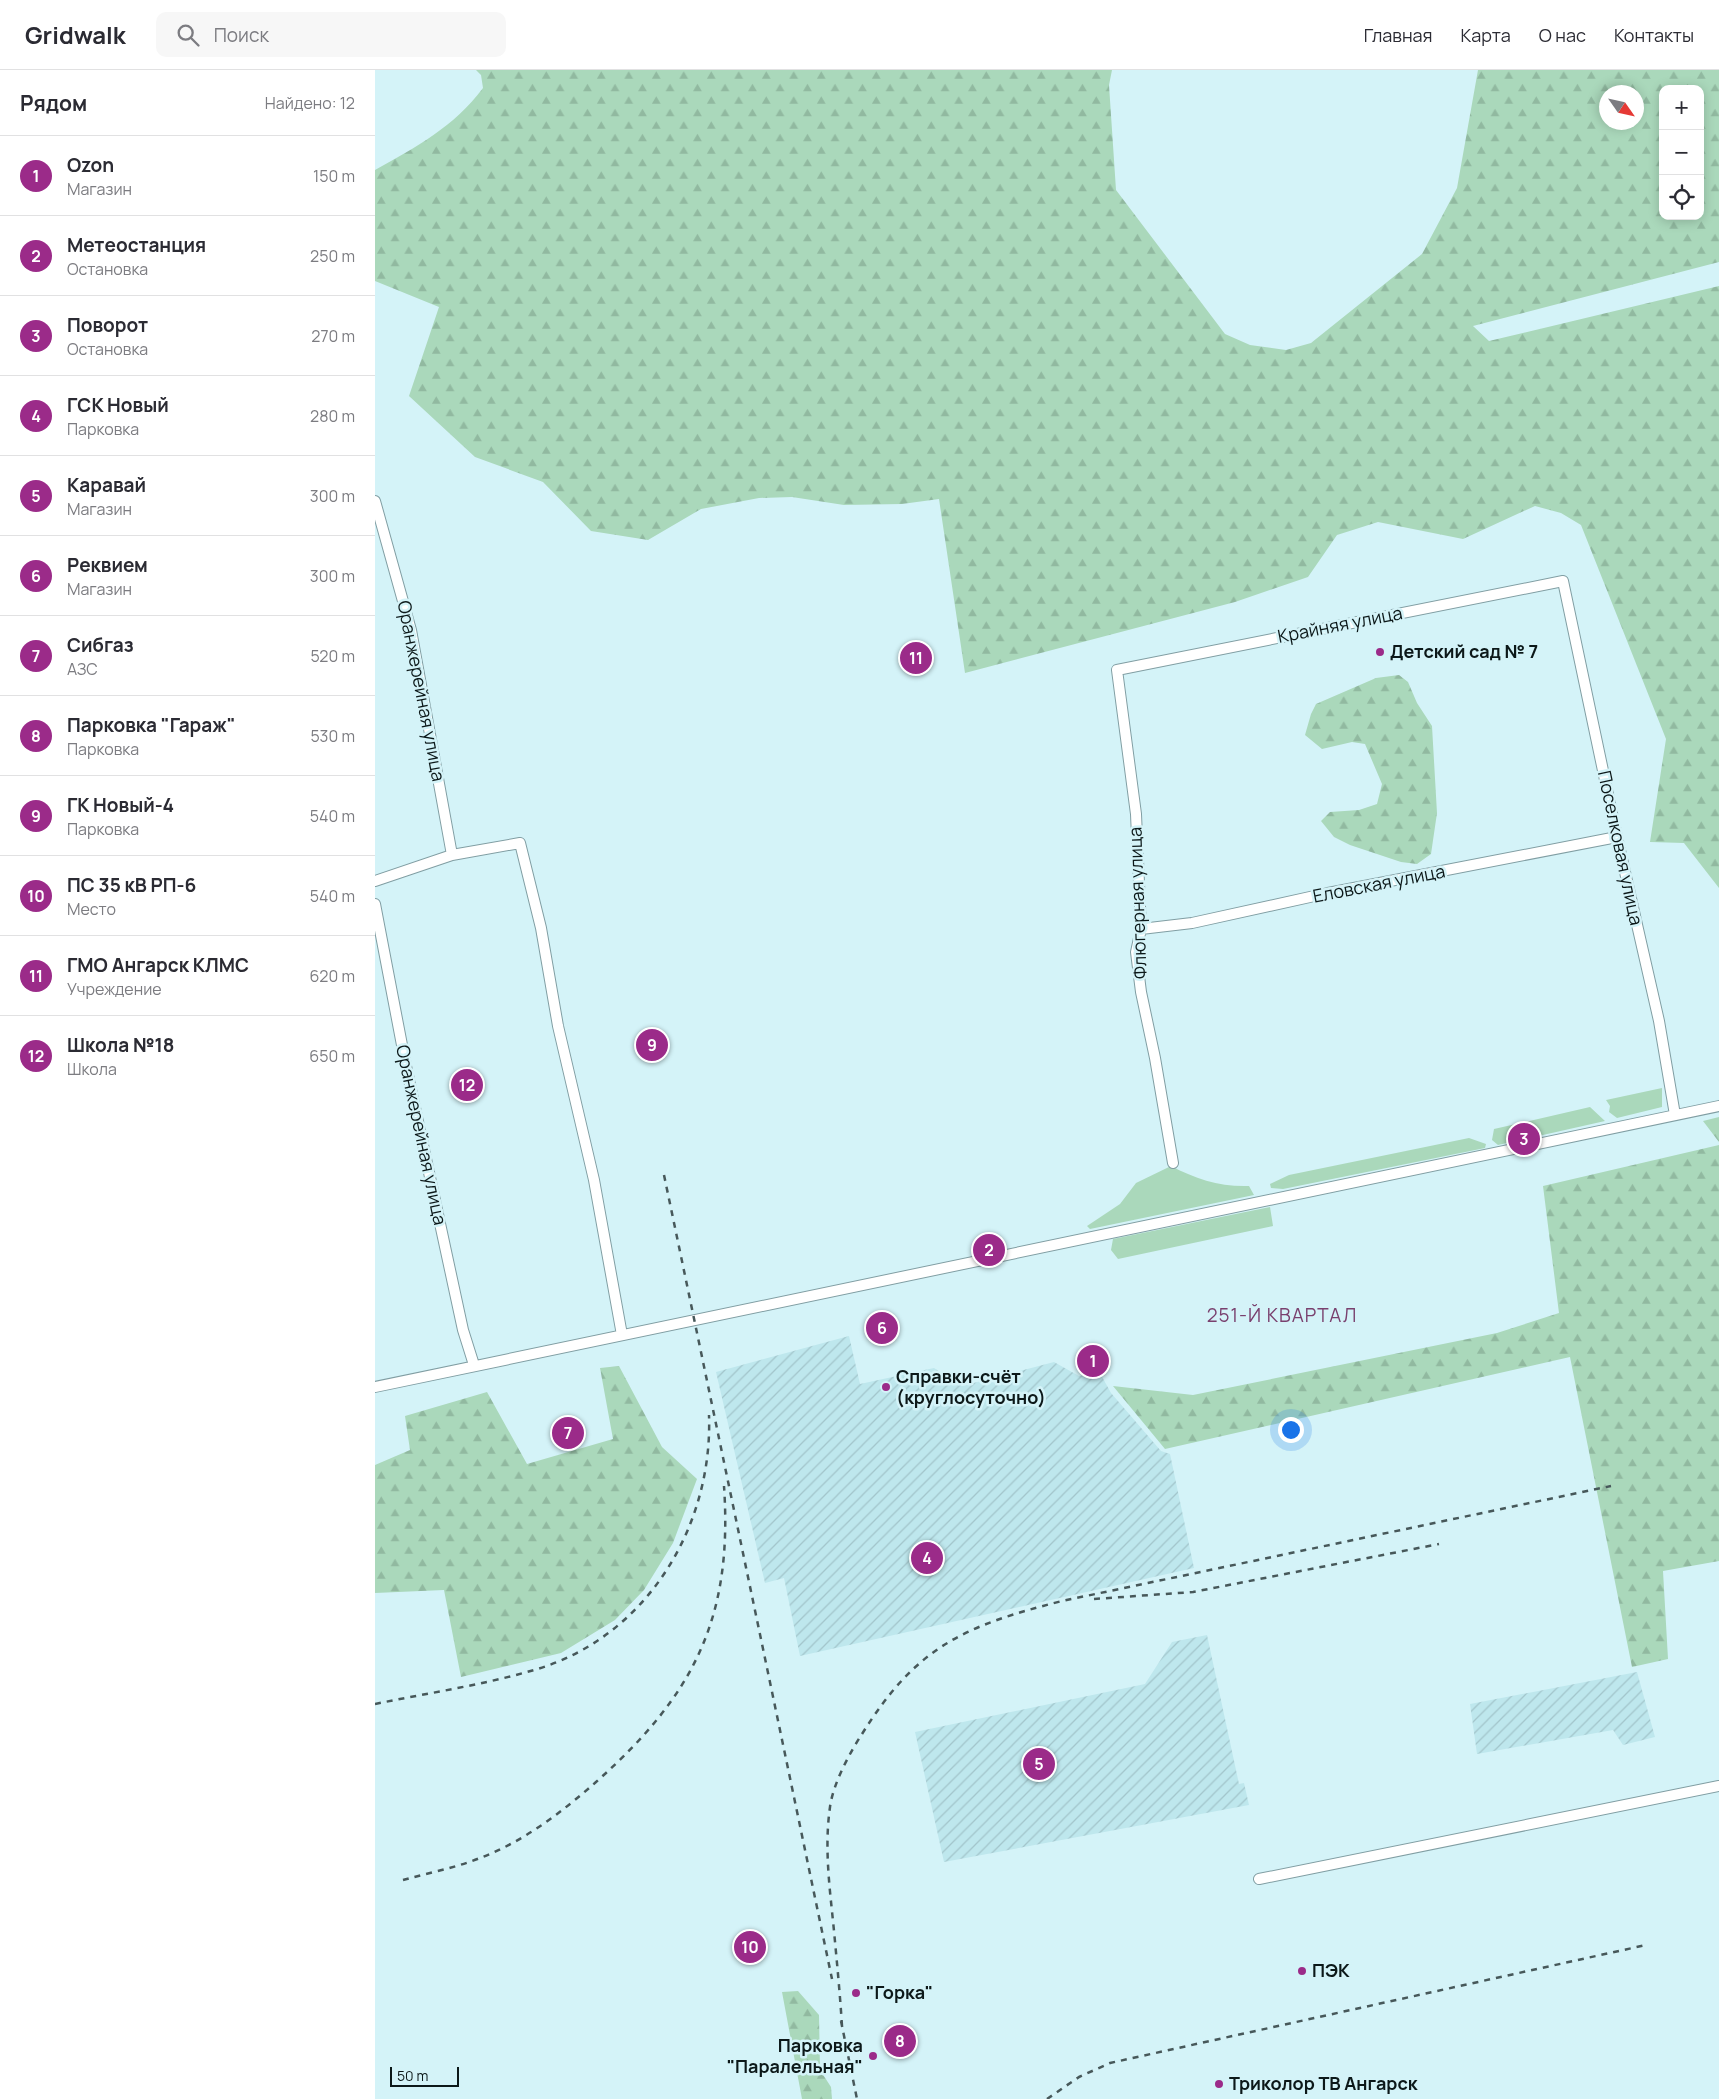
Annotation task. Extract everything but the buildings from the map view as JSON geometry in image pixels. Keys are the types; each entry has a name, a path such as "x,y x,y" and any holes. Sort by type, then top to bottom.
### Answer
{"street":[{"name":"Оранжерейная улица","path":"375,500 411,630 452,855"},
{"name":"Крайняя улица","path":"1117,670 1563,581"},
{"name":"Поселковая улица","path":"1563,581 1617,838 1659,1021 1675,1115"},
{"name":"Флюгерная улица","path":"1117,670 1136,814 1141,929 1137,952 1141,992 1155,1058 1173,1163"},
{"name":"Еловская улица","path":"1141,929 1192,923 1328,893 1617,838"},
{"path":"375,880 452,855 520,843 541,928 562,1046 595,1180 622,1335"},
{"name":"Оранжерейная улица","path":"375,904 408,1075 463,1330 474,1365"},
{"path":"375,1387 1719,1106"},
{"path":"1259,1879 1719,1786"}],"shaded area":[{"path":"849,1336 860,1384 934,1368 962,1386 1054,1362 1079,1376 1100,1373 1111,1393 1161,1451 1170,1454 1194,1568 800,1656 784,1578 765,1583 716,1372"},
{"path":"1207,1635 1239,1784 1244,1783 1249,1805 944,1862 915,1732 1145,1684 1172,1642"},
{"path":"1637,1672 1655,1737 1623,1745 1613,1730 1477,1754 1470,1704"}],"green space":[{"path":"476,70 1112,70 1109,85 1116,190 1225,334 1250,345 1286,350 1311,343 1422,254 1457,188 1478,70 1719,70 1719,262 1473,326 1489,341 1719,286 1719,888 1684,843 1650,842 1666,739 1581,525 1561,513 1535,506 1463,539 1378,522 1337,535 1308,577 1235,602 965,673 939,499 902,504 844,505 792,497 759,498 701,509 648,540 591,531 543,482 475,457 409,396 439,307 375,281 375,170 420,144 447,125 472,102 483,88 481,75"},
{"path":"1399,675 1408,682 1417,703 1432,726 1437,813 1431,854 1417,864 1401,862 1350,845 1334,837 1321,821 1330,812 1359,810 1377,804 1382,784 1365,744 1352,742 1322,749 1305,735 1316,704 1376,678"},
{"path":"1662,1088 1662,1107 1617,1118 1609,1112 1610,1106 1606,1100"},
{"path":"1590,1107 1605,1121 1498,1145 1492,1140 1494,1129"},
{"path":"1719,1117 1719,1142 1703,1121"},
{"path":"1469,1138 1486,1144 1485,1148 1283,1189 1271,1188 1270,1184 1289,1175"},
{"path":"1719,1145 1719,1561 1663,1571 1668,1659 1632,1667 1570,1357 1165,1449 1113,1386 1193,1395 1497,1333 1559,1313 1543,1186"},
{"path":"1171,1166 1209,1181 1228,1185 1249,1186 1254,1195 1090,1229 1087,1226 1120,1204 1136,1183"},
{"path":"1270,1207 1273,1226 1118,1259 1111,1250 1113,1239"},
{"path":"619,1366 662,1447 697,1479 673,1543 644,1590 615,1620 561,1653 461,1677 444,1590 375,1593 375,1465 410,1450 405,1416 487,1392 527,1464 613,1439 600,1368"},
{"path":"798,1991 819,2015 820,2070 831,2087 832,2099 802,2099 782,1992"}],"railway":[{"path":"664,1175 832,1979"},
{"path":"375,1704 534,1670 574,1654 609,1632 640,1605 665,1572 685,1536 699,1498 707,1457 709,1415"},
{"path":"403,1880 471,1862 527,1835 556,1815 596,1782 630,1750 659,1718 682,1685 700,1651 713,1615 722,1576 725,1533 724,1486"},
{"path":"842,2026 828,1869 828,1823 832,1798 847,1760 882,1704 924,1660 946,1644 970,1631 997,1620 1062,1601 1611,1486"},
{"path":"1094,1599 1193,1592 1439,1544"},
{"path":"1047,2099 1079,2077 1110,2063 1646,1945"},
{"path":"841,2021 857,2099"}],"place":[{"name":"Детский сад № 7","path":"1380,652"},
{"name":"ГМО Ангарск КЛМС","path":"916,658"},
{"name":"ГК Новый-4","path":"652,1045"},
{"name":"Школа №18","path":"467,1085"},
{"name":"Поворот","path":"1524,1139"},
{"name":"Метеостанция","path":"989,1250"},
{"name":"Реквием","path":"882,1328"},
{"name":"Ozon","path":"1093,1361"},
{"name":"Справки-счёт (круглосуточно)","path":"886,1387"},
{"name":"Сибгаз","path":"568,1433"},
{"name":"ГСК Новый","path":"927,1558"},
{"name":"Каравай","path":"1039,1764"},
{"name":"ПС 35 кВ РП-6","path":"750,1947"},
{"name":"ПЭК","path":"1302,1971"},
{"name":"\"Горка\"","path":"856,1993"},
{"name":"Парковка \"Гараж\"","path":"900,2041"},
{"name":"Парковка \"Паралельная\"","path":"873,2056"},
{"name":"Триколор ТВ Ангарск","path":"1219,2084"}],"district":[{"name":"251-Й КВАРТАЛ","path":"1282,1315"}]}
